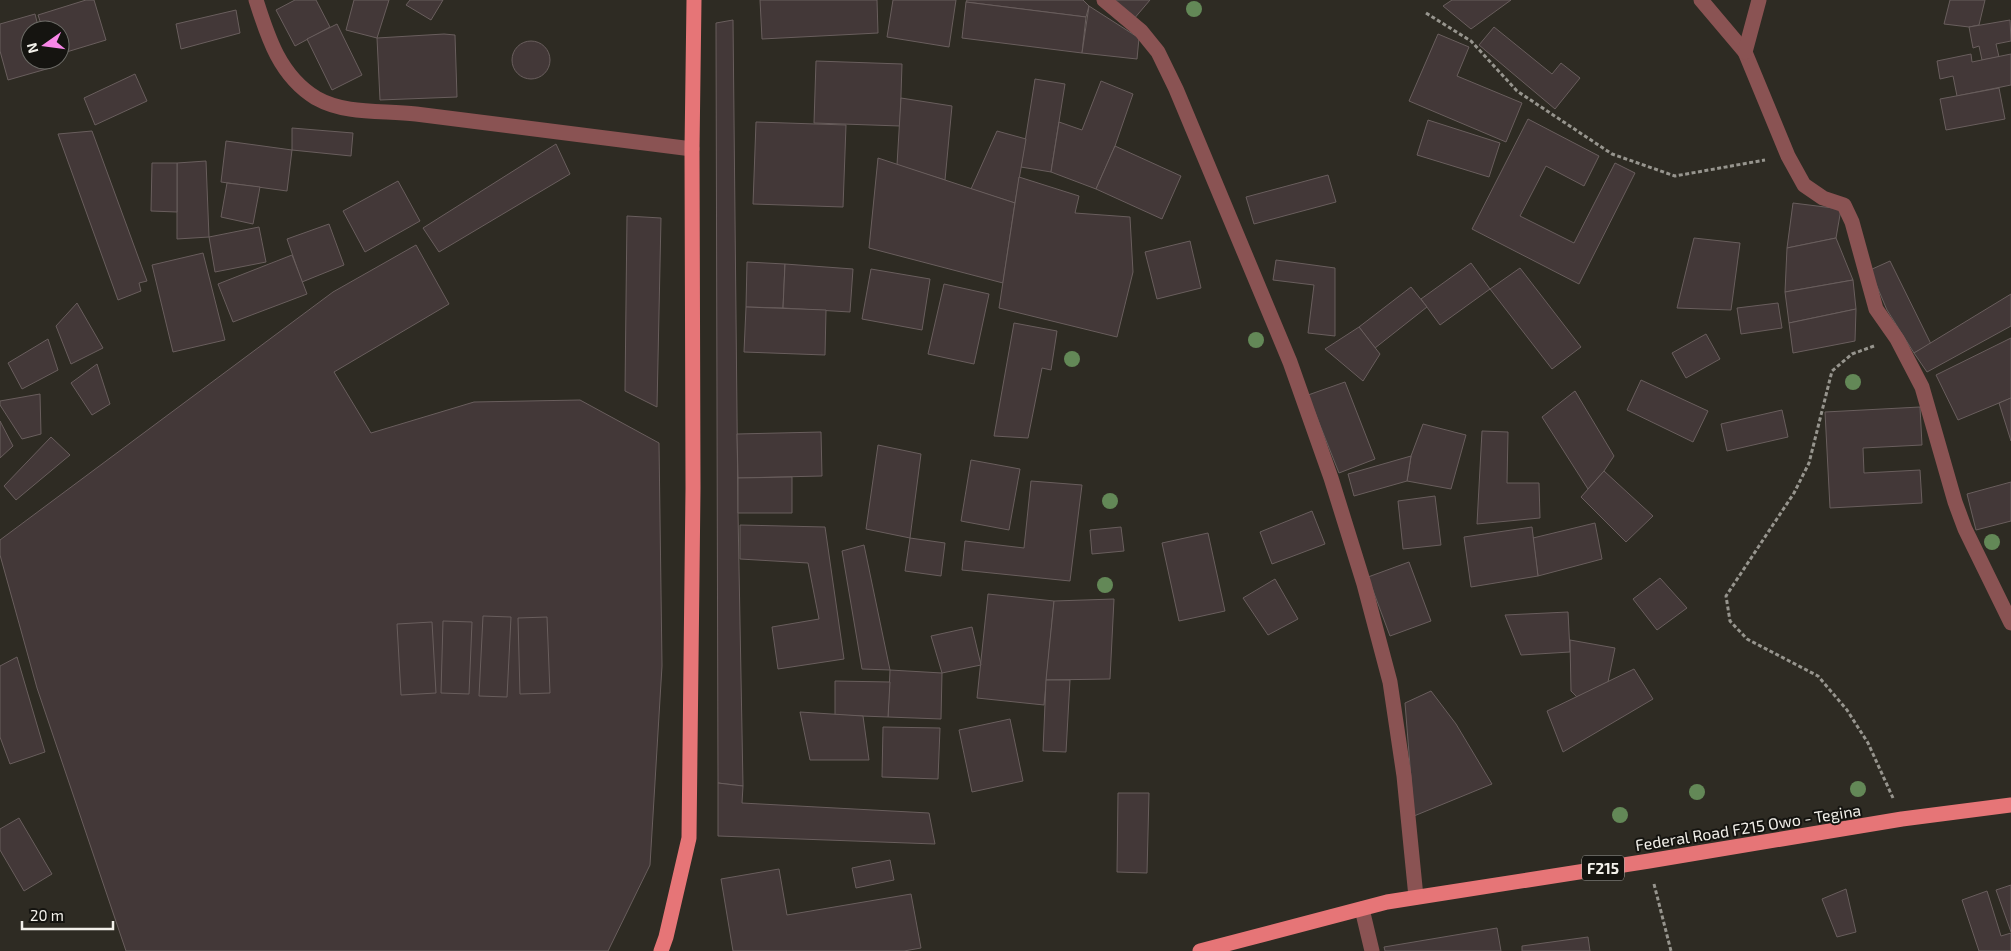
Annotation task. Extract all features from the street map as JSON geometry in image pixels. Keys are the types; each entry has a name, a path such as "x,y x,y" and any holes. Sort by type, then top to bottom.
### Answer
{"main road":[{"path":"661,951 666,937 688,838 693,488 692,148 694,0"},
{"name":"Federal Road F215 Owo - Tegina","path":"1200,951 1387,902 1648,862 1902,819 2011,805"}],"street":[{"path":"256,0 278,60 293,80 315,97 333,107 411,113 692,148"},
{"path":"1104,0 1141,31 1158,52 1176,89 1290,362 1332,478 1364,584 1390,682 1404,776 1416,897"},
{"path":"1701,0 1745,52 1788,156 1804,185 1823,198 1844,206 1852,222 1876,309 1897,339 1922,387 1955,502 1965,529 2011,623"},
{"path":"1745,52 1759,0"},
{"path":"1362,909 1372,951"}],"path":[{"path":"1426,13 1471,41 1517,91 1612,154 1675,176 1788,156"},
{"path":"1897,339 1852,354 1832,371 1809,463 1794,493 1726,596 1730,621 1747,639 1818,676 1847,710 1868,743 1902,819"},
{"path":"1648,862 1671,951"}],"building":[{"path":"86,0 94,0 106,40 70,51 70,20 40,20 38,15"},
{"path":"295,0 316,0 330,27 295,46 276,10"},
{"path":"354,0 389,0 377,38 346,30"},
{"path":"410,0 443,0 431,20 406,5"},
{"path":"760,0 877,0 878,33 762,39"},
{"path":"893,0 956,0 949,47 887,37"},
{"path":"967,0 1083,0 1089,6 1086,17 966,2"},
{"path":"1109,0 1150,0 1133,20"},
{"path":"1452,0 1511,0 1471,29 1443,6"},
{"path":"1950,0 1985,0 1979,25 1969,27 1944,24"},
{"path":"966,2 1086,17 1082,53 962,38"},
{"path":"1089,6 1139,38 1137,59 1082,53"},
{"path":"236,10 240,33 181,49 176,24"},
{"path":"35,14 36,20 20,20 20,70 43,70 8,80 0,51 0,24"},
{"path":"733,20 743,786 718,783 716,23"},
{"path":"2010,20 2011,41 1996,44 1999,57 1982,60 1979,46 1973,48 1969,27"},
{"path":"337,24 362,75 332,90 307,39"},
{"path":"1494,27 1552,74 1561,63 1580,78 1555,109 1479,45"},
{"path":"1438,34 1469,47 1457,76 1522,103 1506,142 1409,101"},
{"path":"455,35 457,97 380,100 377,38"},
{"path":"531,41 538,42 544,47 549,53 549,67 544,73 538,78 531,79 524,78 518,73 513,67 512,60 513,53 518,47 524,42"},
{"path":"1971,54 1972,62 2011,54 2011,85 1957,96 1953,76 1940,79 1937,61"},
{"path":"816,61 902,64 900,126 814,123"},
{"path":"135,74 147,101 95,125 84,98"},
{"path":"1035,79 1065,84 1051,172 1021,167"},
{"path":"1101,81 1133,94 1115,146 1096,189 1051,172 1059,122 1082,130"},
{"path":"1999,88 2005,119 1946,130 1940,99"},
{"path":"901,98 952,106 945,180 897,165"},
{"path":"1528,119 1599,156 1584,186 1546,166 1520,216 1574,243 1615,163 1635,173 1579,284 1472,229"},
{"path":"1428,120 1500,143 1489,177 1417,155"},
{"path":"756,122 846,125 843,207 753,204"},
{"path":"292,128 353,133 351,156 292,150"},
{"path":"92,131 147,281 139,283 141,291 118,300 58,134"},
{"path":"997,131 1026,139 1015,203 971,189"},
{"path":"226,141 292,150 287,191 221,182"},
{"path":"556,144 570,174 439,252 423,228"},
{"path":"1115,146 1181,176 1162,219 1096,189"},
{"path":"878,158 1015,203 1003,283 869,248"},
{"path":"206,161 209,237 177,239 177,163"},
{"path":"152,163 177,163 177,212 151,211"},
{"path":"1328,175 1336,202 1254,224 1246,197"},
{"path":"1019,177 1079,196 1075,213 1130,217 1133,272 1117,337 999,308"},
{"path":"398,181 420,221 365,252 343,211"},
{"path":"227,183 260,187 253,224 221,217"},
{"path":"1793,203 1841,209 1836,238 1787,248"},
{"path":"627,216 661,218 657,407 625,391"},
{"path":"329,224 344,265 302,282 287,239"},
{"path":"259,227 266,262 215,272 209,237"},
{"path":"1694,238 1740,243 1731,310 1677,308"},
{"path":"1836,238 1853,280 1785,292 1787,248"},
{"path":"1190,241 1201,288 1157,299 1145,252"},
{"path":"416,245 449,304 334,372 371,433 474,402 580,400 659,443 662,666 650,865 608,951 126,951 37,688 0,555 0,540 333,292"},
{"path":"203,253 225,340 173,352 152,265"},
{"path":"292,255 307,294 233,322 218,284"},
{"path":"1276,260 1335,268 1335,336 1308,333 1314,285 1273,280"},
{"path":"1890,261 1931,344 1914,353 1887,310 1870,270"},
{"path":"747,262 785,264 783,308 746,307"},
{"path":"1471,263 1490,289 1440,325 1421,299"},
{"path":"785,264 853,269 850,312 783,308"},
{"path":"1520,268 1581,347 1552,369 1490,289"},
{"path":"871,269 930,279 922,330 862,319"},
{"path":"1853,280 1856,309 1789,323 1785,292"},
{"path":"944,284 989,294 974,364 928,354"},
{"path":"1411,287 1427,307 1375,348 1359,327"},
{"path":"2011,294 2011,326 1927,372 1914,353"},
{"path":"77,303 103,348 71,364 56,326"},
{"path":"1778,303 1782,328 1741,334 1737,308"},
{"path":"746,307 826,310 825,355 744,352"},
{"path":"1856,309 1855,341 1793,353 1789,323"},
{"path":"1014,323 1057,331 1051,370 1042,368 1028,438 994,436"},
{"path":"1359,327 1380,354 1363,381 1325,349"},
{"path":"1706,334 1720,359 1686,378 1672,353"},
{"path":"2011,338 2011,398 1958,420 1936,375"},
{"path":"48,339 58,370 22,389 8,363"},
{"path":"97,364 110,404 92,415 71,383"},
{"path":"1641,380 1708,411 1693,442 1627,410"},
{"path":"1345,382 1375,459 1339,473 1308,395"},
{"path":"1575,391 1614,456 1588,489 1542,417"},
{"path":"40,394 41,434 22,439 0,405 0,401"},
{"path":"2011,398 2011,441 1999,403"},
{"path":"1920,407 1922,445 1863,448 1864,473 1920,470 1922,503 1830,508 1825,412"},
{"path":"1782,410 1788,437 1727,451 1721,424"},
{"path":"0,421 13,446 0,458"},
{"path":"1423,424 1466,435 1451,489 1407,481 1411,456"},
{"path":"1482,431 1508,432 1507,483 1539,483 1540,518 1477,524"},
{"path":"821,432 822,476 738,478 737,434"},
{"path":"51,437 70,455 16,500 4,486"},
{"path":"878,445 921,454 910,538 866,529"},
{"path":"1411,456 1407,481 1354,496 1348,474"},
{"path":"971,460 1020,469 1009,530 961,521"},
{"path":"1604,471 1653,516 1626,542 1581,497"},
{"path":"792,477 792,513 738,513 738,478"},
{"path":"1031,481 1082,485 1070,581 962,570 965,541 1024,548"},
{"path":"2011,482 2011,521 1976,530 1967,494"},
{"path":"1435,496 1441,545 1403,549 1398,501"},
{"path":"1312,511 1325,544 1272,564 1260,532"},
{"path":"1595,523 1602,559 1538,576 1533,538"},
{"path":"740,525 825,527 844,659 778,669 772,627 819,619 808,563 740,559"},
{"path":"1121,527 1124,551 1092,554 1090,530"},
{"path":"1532,527 1538,576 1471,587 1464,537"},
{"path":"1208,533 1225,611 1179,621 1162,543"},
{"path":"910,538 945,543 941,576 905,571"},
{"path":"864,545 890,670 862,669 842,551"},
{"path":"1409,562 1431,621 1390,636 1368,577"},
{"path":"1660,578 1687,608 1657,630 1633,599"},
{"path":"1275,579 1298,619 1268,635 1243,598"},
{"path":"988,594 1054,601 1044,705 977,698"},
{"path":"1114,599 1110,679 1046,680 1054,601"},
{"path":"1568,612 1570,652 1521,655 1505,615"},
{"path":"483,616 511,617 507,697 479,696"},
{"path":"547,617 550,693 520,694 518,618"},
{"path":"443,621 472,622 469,694 441,693"},
{"path":"432,622 436,693 401,695 397,624"},
{"path":"972,627 981,665 942,673 931,636"},
{"path":"1570,640 1615,648 1608,682 1577,697 1571,691"},
{"path":"17,657 45,752 10,764 0,737 0,666"},
{"path":"1634,669 1653,699 1563,752 1547,711"},
{"path":"890,670 942,673 941,719 888,717"},
{"path":"1046,680 1070,680 1066,752 1043,751"},
{"path":"835,681 890,682 888,717 835,715"},
{"path":"1431,691 1456,724 1492,784 1414,816 1405,703"},
{"path":"800,712 863,716 869,760 810,760"},
{"path":"1010,719 1023,781 972,792 959,730"},
{"path":"883,727 940,728 938,779 882,777"},
{"path":"718,783 743,786 742,803 929,813 935,844 718,836"},
{"path":"1118,793 1149,793 1147,873 1117,872"},
{"path":"19,818 52,874 24,891 0,850 0,829"},
{"path":"890,860 894,880 856,888 852,868"},
{"path":"779,869 787,915 911,894 921,948 904,951 733,951 721,879"},
{"path":"2011,885 2011,932 1996,890"},
{"path":"1846,889 1856,932 1837,937 1822,899"},
{"path":"1987,891 2001,936 2011,933 2011,951 1979,951 1962,900"},
{"path":"1497,928 1501,951 1385,951 1384,947"},
{"path":"1588,937 1590,951 1522,951 1522,946"}]}
